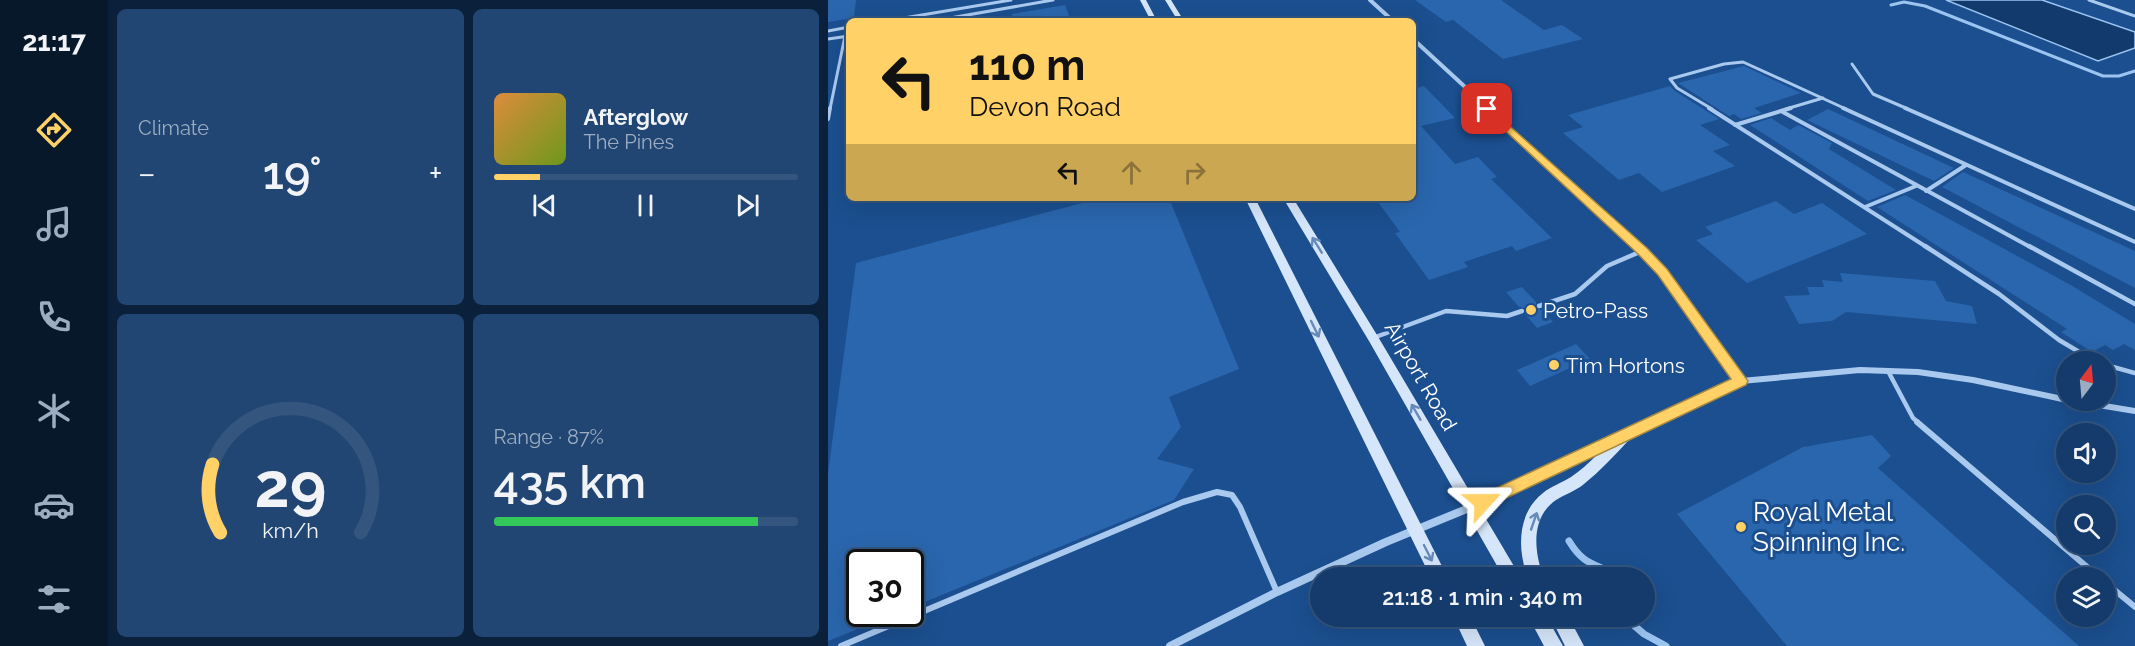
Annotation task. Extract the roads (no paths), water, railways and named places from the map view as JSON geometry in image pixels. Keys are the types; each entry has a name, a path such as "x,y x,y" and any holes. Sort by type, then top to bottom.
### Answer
{"main road":[{"path":"1143,0 1152,18"},
{"path":"1168,0 1179,18"},
{"path":"1252,201 1435,567"},
{"name":"Airport Road","path":"1290,201 1506,567"},
{"path":"1531,567 1528,543 1532,522 1544,501 1579,481 1623,437"},
{"path":"1466,627 1476,646"},
{"path":"1543,627 1554,646"},
{"path":"1564,627 1575,646"}],"street":[{"path":"1370,0 1390,18"},
{"path":"1416,42 1642,251 1683,299 1741,381"},
{"path":"1170,646 1277,592 1416,529 1471,507 1741,381 1815,373 1918,372 1973,380 2056,397"},
{"path":"2116,408 2135,411"}],"lane":[{"path":"904,18 1011,0"},
{"path":"950,18 1053,0"},
{"path":"2089,0 2135,16"},
{"path":"828,31 846,28"},
{"path":"828,39 846,36"},
{"path":"828,119 846,40"},
{"path":"2078,351 2059,340 1999,294 1770,145 1735,126 1677,88 1670,78 1717,65 1743,62 2135,242"},
{"path":"1852,64 1874,93 2135,208"},
{"path":"1735,126 1823,99"},
{"path":"1781,111 2135,304"},
{"path":"1926,191 1966,165"},
{"path":"1865,207 1916,186"},
{"path":"1539,306 1575,294 1607,266 1642,251"},
{"path":"1373,338 1446,311 1507,316 1522,311"},
{"path":"2116,368 2135,373"},
{"path":"1887,371 1912,418 2087,567"},
{"path":"841,646 1183,502 1216,492 1232,495 1240,507 1277,592"},
{"path":"2116,591 2135,607"}],"water":[{"path":"1946,0 2042,0 2135,32 2135,48 2098,61"}],"waterway":[{"path":"1891,5 1904,2 1925,6 2103,76 2119,76 2135,71"},
{"path":"1569,541 1581,556 1600,567"},
{"path":"1636,627 1666,646"}],"place":[{"name":"Petro-Pass","path":"1531,310"},
{"name":"Tim Hortons","path":"1554,365"},
{"name":"Royal Metal Spinning Inc.","path":"1741,527"}]}
